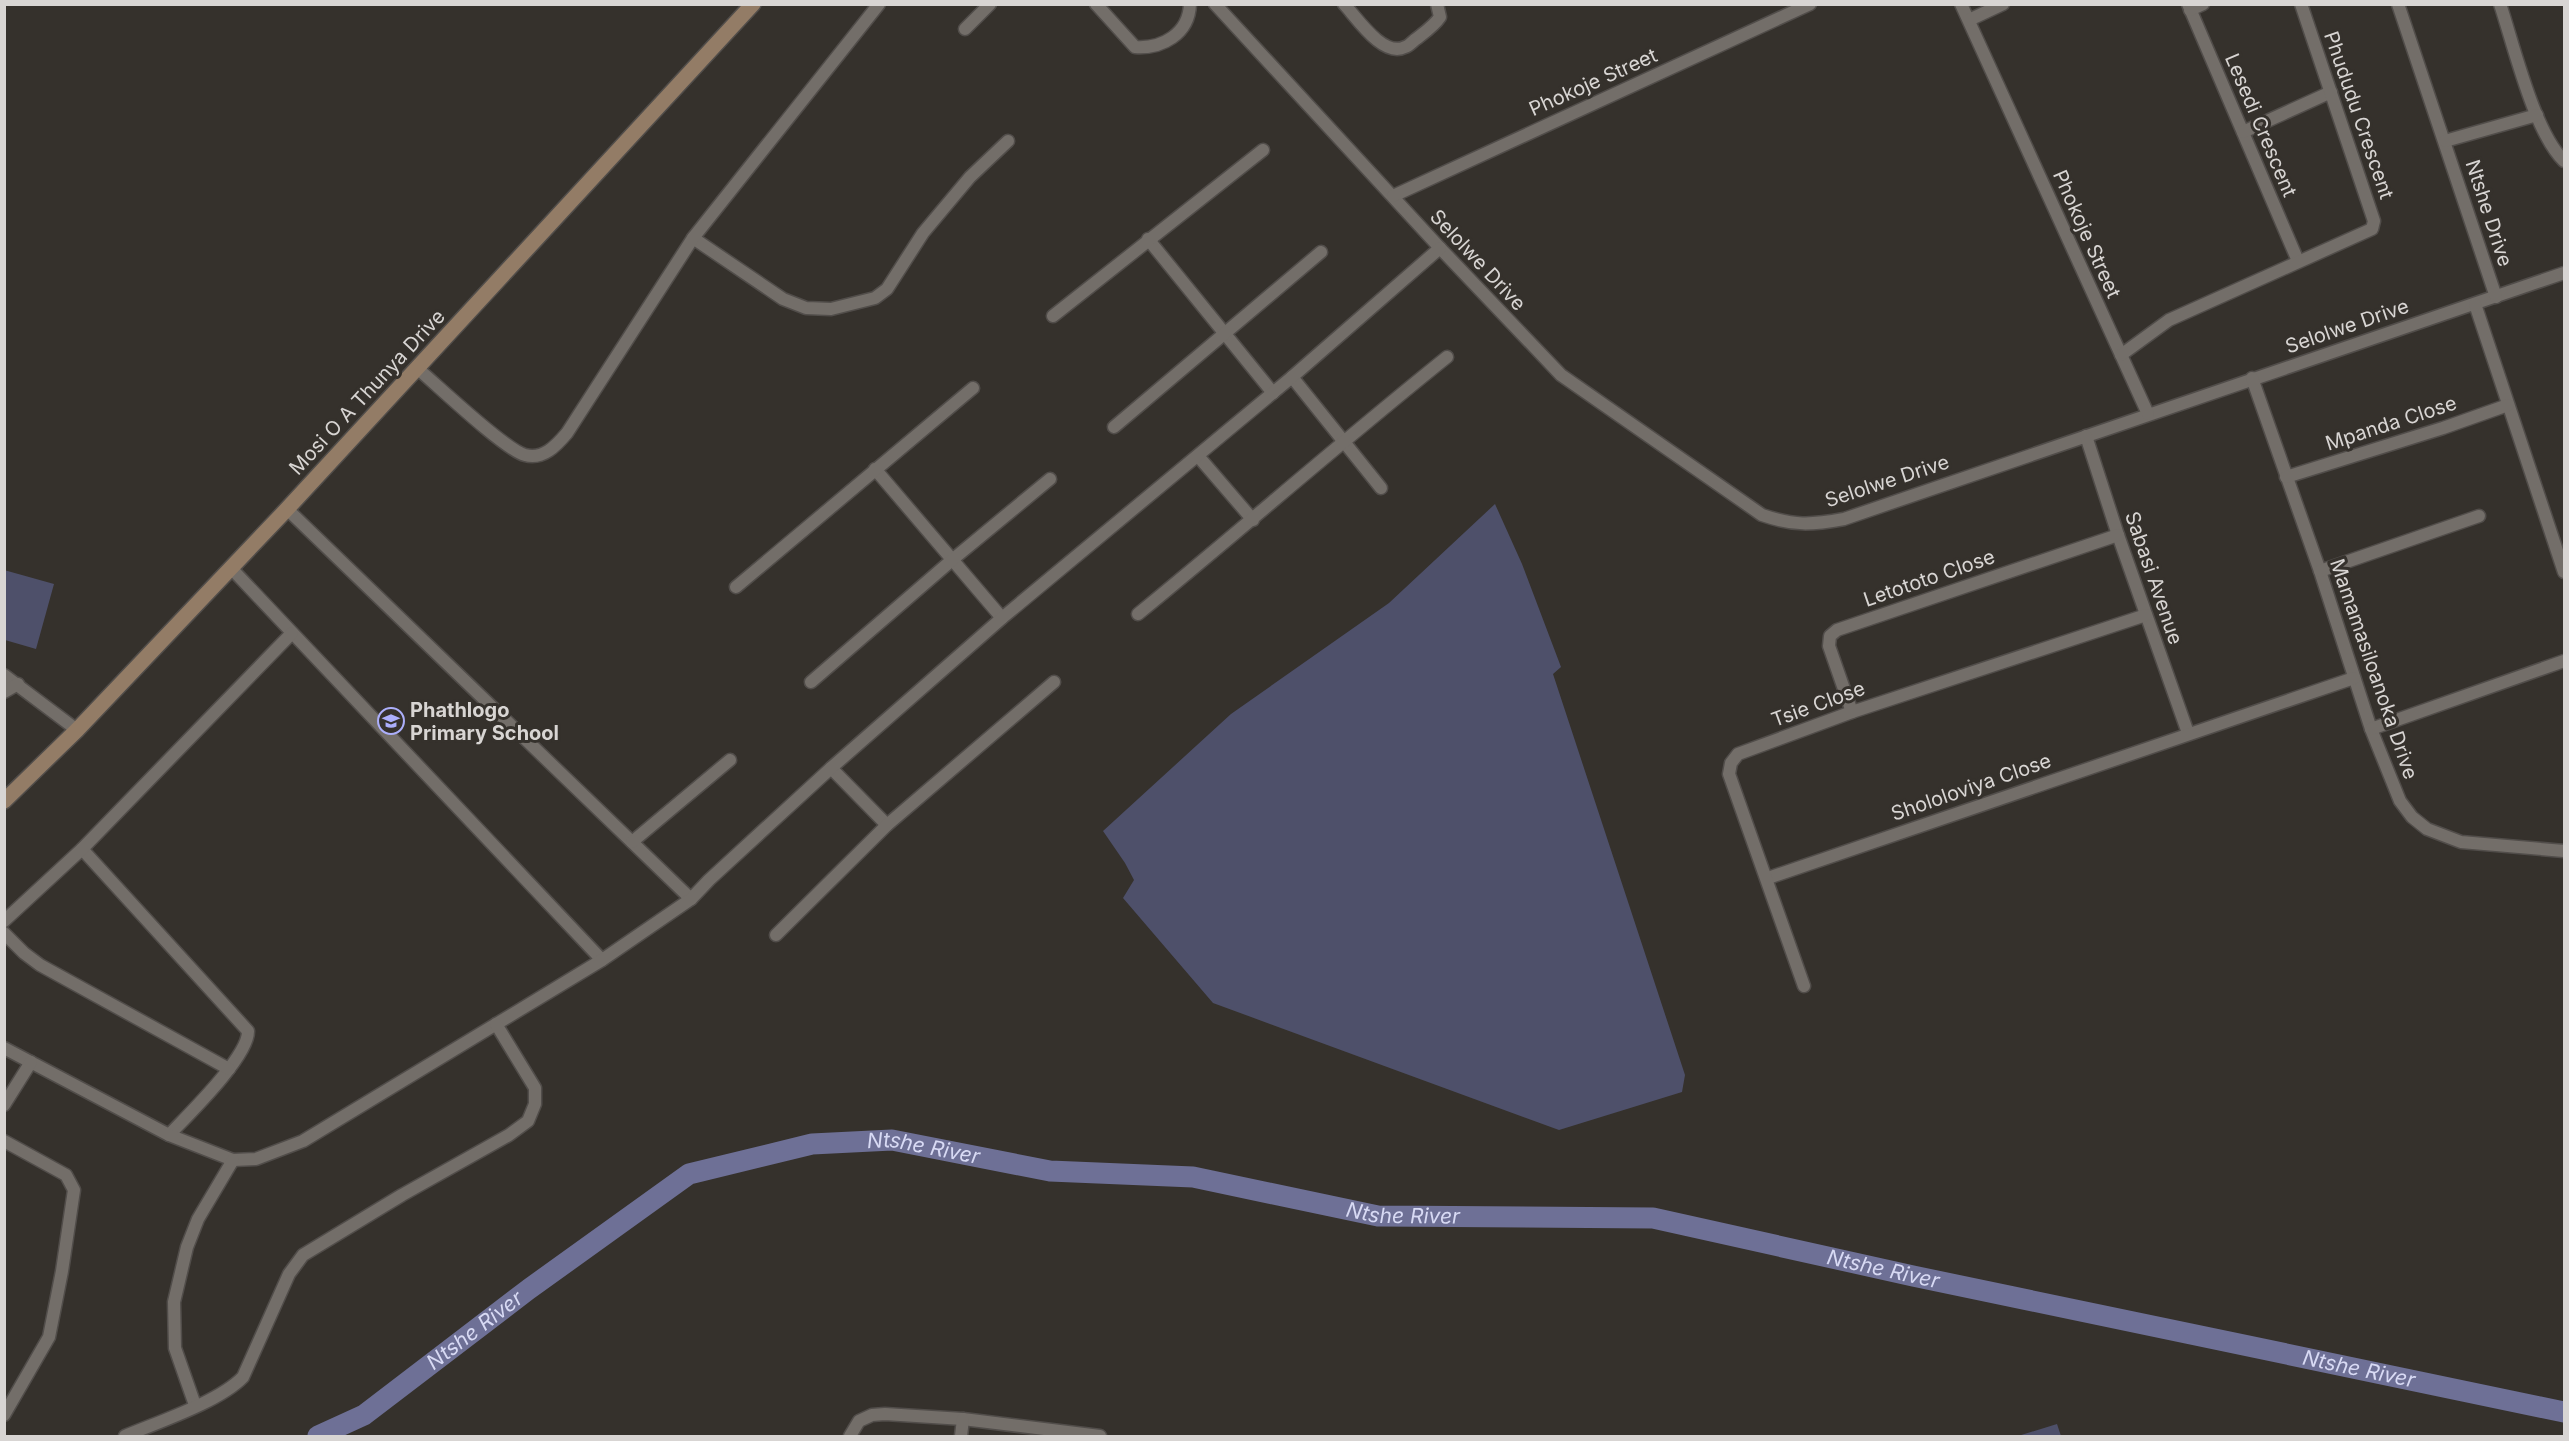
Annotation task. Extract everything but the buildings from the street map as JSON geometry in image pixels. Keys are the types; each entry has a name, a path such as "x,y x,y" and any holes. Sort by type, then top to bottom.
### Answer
{"street":[{"name":"Mosi O A Thunya Drive","path":"4,801 77,730 287,509 753,4"},
{"path":"417,368 507,445 525,455 540,455 554,448 567,433 693,238 879,4"},
{"path":"965,29 990,4"},
{"path":"1096,4 1135,47 1151,48 1169,40 1183,28 1189,16 1190,4"},
{"name":"Selolwe Drive","path":"1215,4 1440,248 1561,375 1762,515 1783,522 1802,525 1844,519 2565,273"},
{"path":"1344,4 1380,44 1389,49 1405,47 1436,24 1440,17 1437,4"},
{"name":"Phokoje Street","path":"1393,196 1810,4"},
{"name":"Phokoje Street","path":"1961,4 2148,414"},
{"path":"1969,20 2003,4"},
{"path":"2189,7 2203,4"},
{"name":"Phududu Crescent","path":"2298,261 2372,229 2374,221 2301,4"},
{"name":"Ntshe Drive","path":"2398,4 2496,297"},
{"path":"2500,4 2537,115 2554,151 2565,161"},
{"name":"Lesedi Crescent","path":"2189,7 2298,261"},
{"path":"2243,132 2331,92"},
{"name":"Ntshe Drive","path":"2445,141 2537,115"},
{"path":"693,238 783,299 806,308 831,309 875,297 887,289 924,233 970,177 1008,141"},
{"path":"1053,316 1263,150"},
{"path":"1148,239 1273,393"},
{"path":"4,1048 169,1135 233,1160 256,1159 303,1141 602,960 692,899 709,880 831,768 1002,618 1292,377 1440,248"},
{"path":"1114,427 1321,252"},
{"path":"2121,355 2169,320 2298,261"},
{"path":"2475,304 2565,572"},
{"path":"1138,614 1253,520 1342,441 1447,357"},
{"path":"1292,377 1381,488"},
{"name":"Mamamasiloanoka Drive","path":"2252,378 2320,571 2371,729 2400,801 2412,817 2440,836 2461,842 2565,851"},
{"path":"736,586 973,388"},
{"name":"Mpanda Close","path":"2286,477 2443,428 2508,405"},
{"name":"Sabasi Avenue","path":"2086,436 2187,733"},
{"path":"1198,456 1253,520"},
{"path":"875,469 1002,618"},
{"path":"811,682 1050,479"},
{"path":"287,509 692,899"},
{"path":"2320,571 2479,516"},
{"name":"Letototo Close","path":"1852,712 1829,646 1830,636 1836,630 2118,535"},
{"path":"231,568 602,960"},
{"name":"Tsie Close","path":"1804,986 1768,878 1729,774 1731,763 1738,754 1852,712 2146,615"},
{"path":"4,921 82,849 292,633"},
{"path":"2371,729 2565,661"},
{"path":"4,675 77,730"},
{"name":"Shololoviya Close","path":"1768,878 2187,733 2355,678"},
{"path":"776,935 888,825 1054,682"},
{"path":"4,692 18,684"},
{"path":"632,843 730,760"},
{"path":"831,768 888,825"},
{"path":"82,849 246,1027 248,1040 229,1069 169,1135"},
{"path":"4,933 40,965 229,1069"},
{"path":"125,1437 233,1387 243,1377 289,1274 303,1255 402,1195 509,1135 528,1121 535,1104 535,1088 496,1024"},
{"path":"4,1105 31,1062"},
{"path":"4,1141 66,1175 74,1190 49,1337 4,1415"},
{"path":"195,1405 175,1348 174,1302 187,1247 198,1219 233,1160"},
{"path":"850,1437 859,1421 885,1414 963,1419 1100,1437"},
{"path":"961,1437 963,1419"}],"shaded area":[{"path":"1495,504 1522,564 1561,667 1553,674 1685,1075 1682,1092 1559,1130 1213,1003 1123,898 1134,880 1103,831 1231,714 1389,603"},
{"path":"4,570 54,584 36,649 5,640"},
{"path":"2057,1424 2061,1436 2018,1436"}],"waterway":[{"name":"Ntshe River","path":"318,1436 364,1415 529,1289 689,1174 812,1144 892,1140 1050,1171 1193,1177 1378,1216 1653,1218 1913,1276 2564,1412"}],"place":[{"name":"Phathlogo Primary School","path":"391,721"}]}
